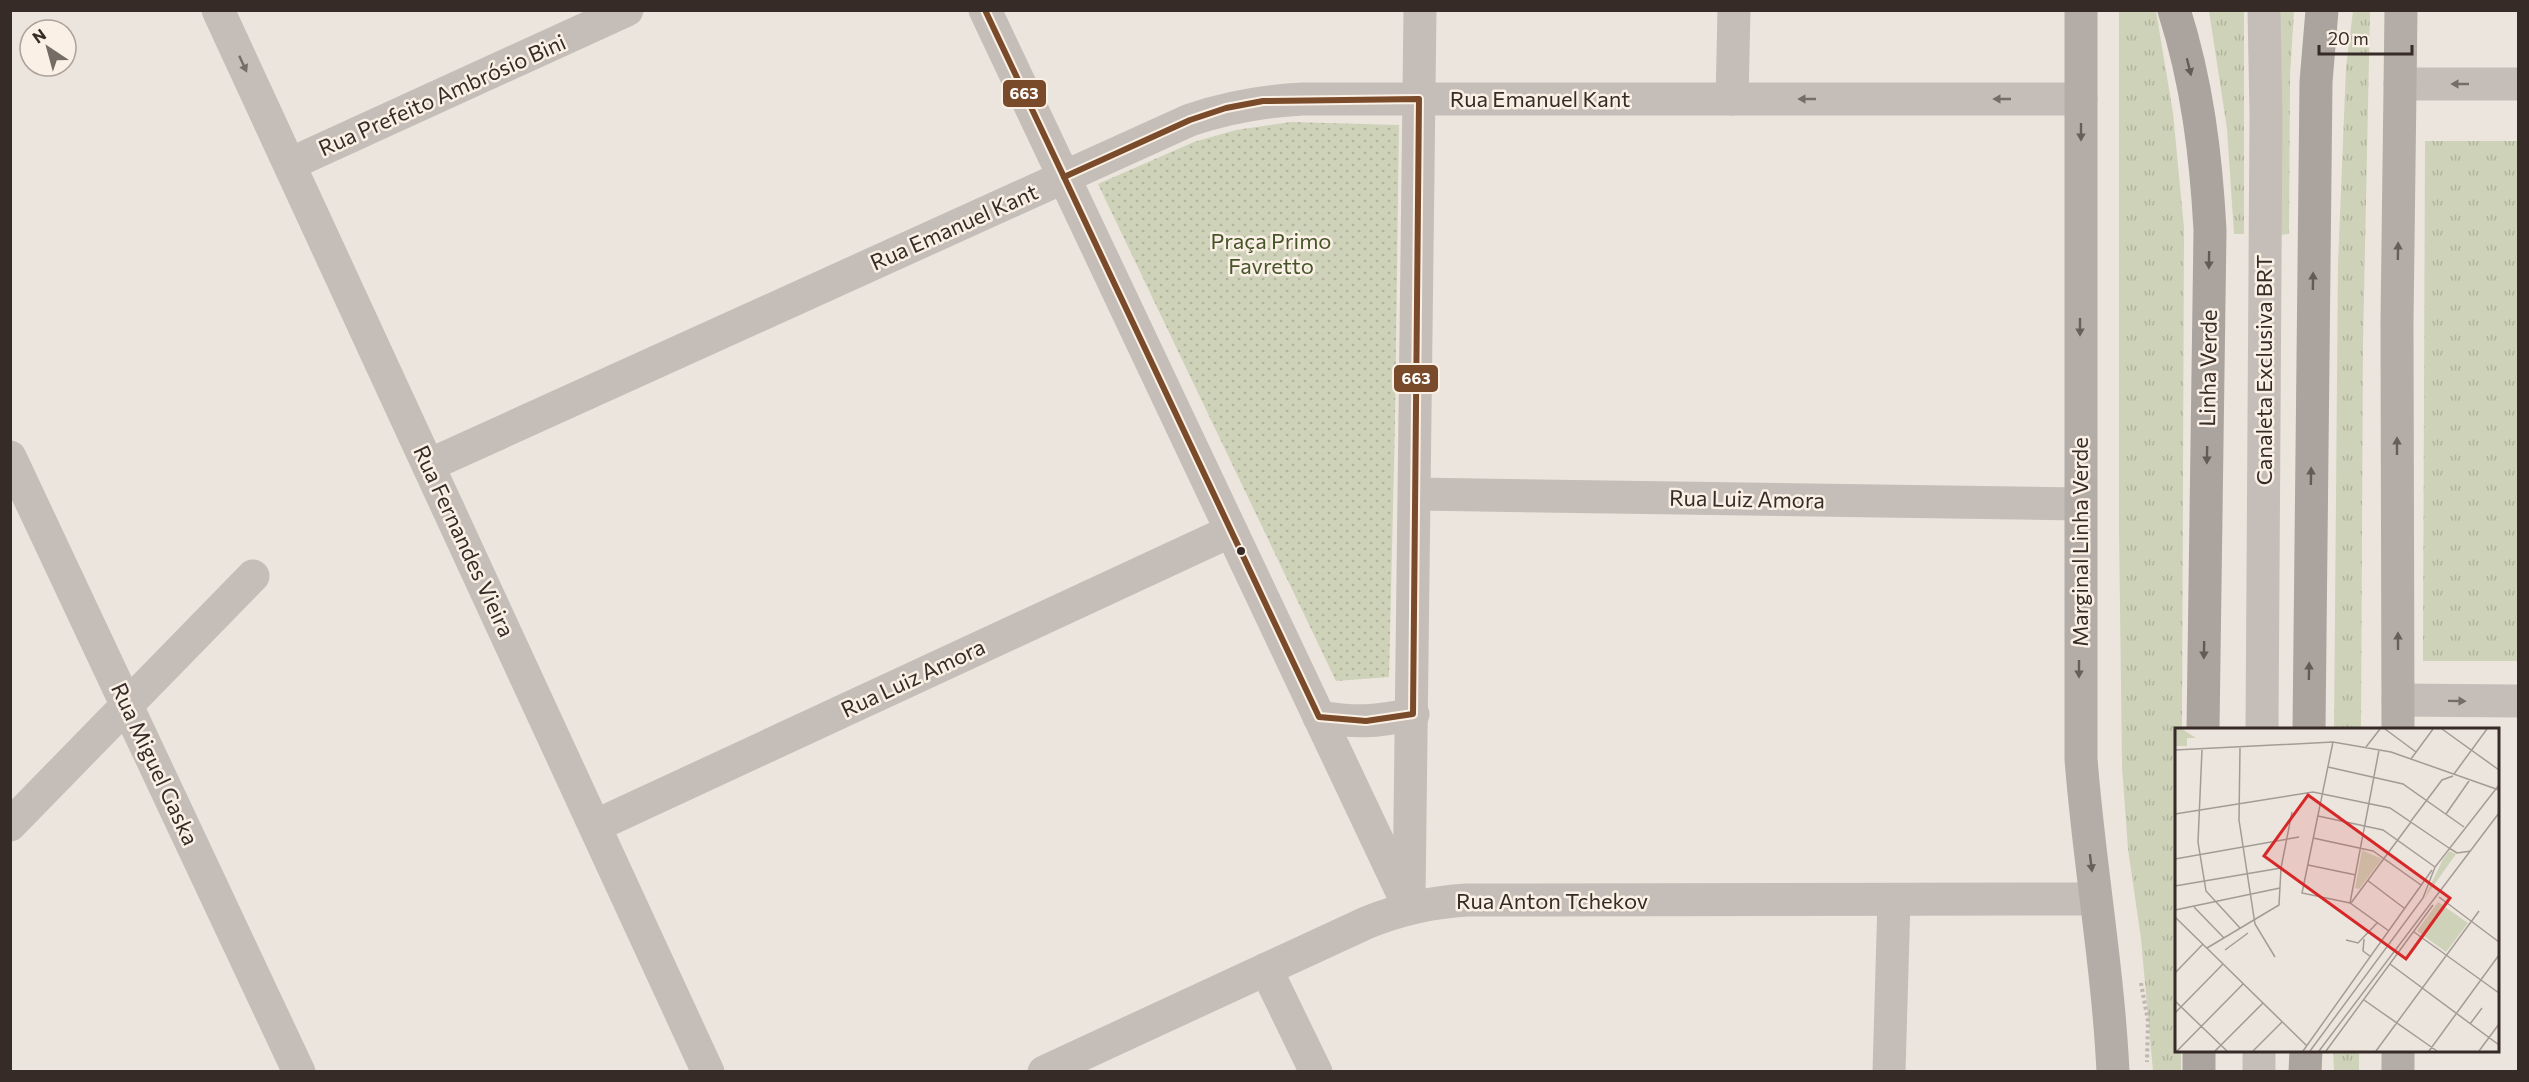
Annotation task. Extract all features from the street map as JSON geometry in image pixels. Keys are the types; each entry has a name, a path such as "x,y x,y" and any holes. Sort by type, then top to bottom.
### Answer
{"highway":[{"name":"Linha Verde","path":"2174,10 2191,72 2200,119 2210,230 2204,728"},
{"path":"2309,728 2316,82 2322,10"},
{"path":"2199,1052 2199,1071"},
{"path":"2305,1071 2306,1052"}],"main road":[{"name":"Marginal Linha Verde","path":"2081,10 2081,759 2113,1071"},
{"path":"2398,715 2397,323 2401,10"},
{"path":"2398,1052 2398,1071"}],"street":[{"name":"Rua Fernandes Vieira","path":"218,10 708,1071"},
{"name":"Rua Prefeito Ambrósio Bini","path":"290,164 627,10"},
{"path":"985,10 1409,907"},
{"path":"1409,907 1420,10"},
{"path":"1732,99 1734,10"},
{"name":"Canaleta Exclusiva BRT","path":"2262,728 2266,115 2264,10"},
{"path":"2400,84 2518,84"},
{"name":"Rua Emanuel Kant","path":"429,465 1190,120 1226,108 1263,101 1419,99 2081,99"},
{"name":"Rua Miguel Gaska","path":"10,457 299,1071"},
{"name":"Rua Luiz Amora","path":"1415,494 2080,504"},
{"name":"Rua Luiz Amora","path":"595,826 1231,531"},
{"path":"10,825 253,576"},
{"path":"2398,715 2518,701"},
{"path":"1319,717 1352,722 1385,720 1413,714"},
{"name":"Rua Anton Tchekov","path":"1044,1071 1366,923 1409,907 1467,900 2095,899"},
{"path":"1889,1071 1894,900"},
{"path":"1266,969 1316,1071"},
{"path":"2259,1052 2259,1071"}],"path":[{"path":"2139,974 2148,1021 2147,1071"}],"green space":[{"path":"2119,11 2156,11 2173,113 2184,228 2182,728 2175,728 2175,1052 2181,1052 2181,1071 2153,1071 2141,939 2128,849 2122,767 2119,529"},
{"path":"2209,11 2244,11 2244,234 2234,234 2227,129"},
{"path":"2278,11 2294,11 2290,75 2289,234 2279,235"},
{"path":"2353,11 2370,11 2363,342 2361,728 2334,728 2338,265 2346,67"},
{"name":"Praça Primo Favretto","path":"1291,122 1399,125 1389,677 1336,681 1098,184 1194,142 1236,130"},
{"path":"2425,141 2518,141 2518,661 2423,661"},
{"path":"2333,1052 2359,1052 2359,1071 2334,1071"}],"transit line":[{"name":"663","path":"985,10 1064,177"},
{"name":"663","path":"1419,99 1413,714 1366,721 1319,717 1064,177 1190,120 1226,108 1263,101 1419,99"}]}
